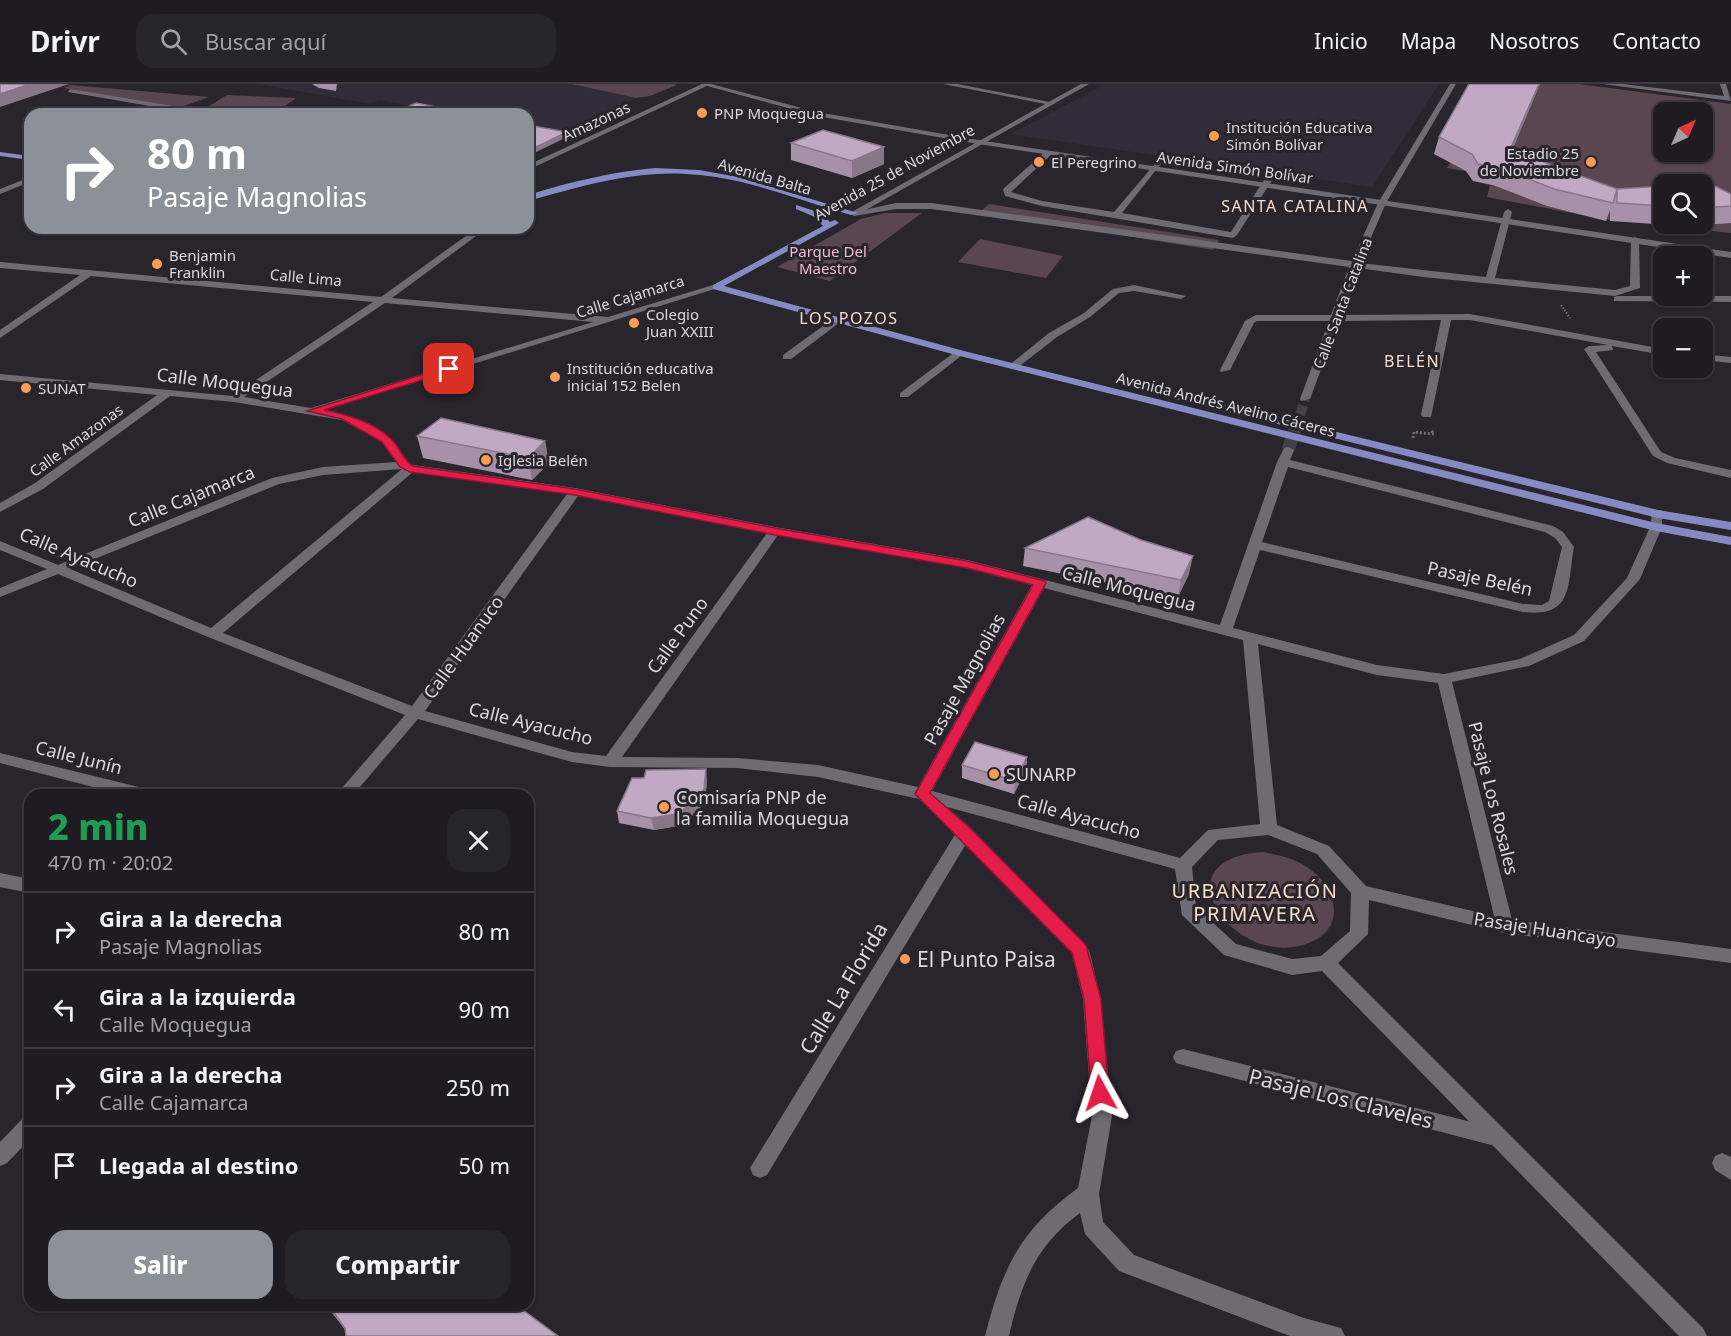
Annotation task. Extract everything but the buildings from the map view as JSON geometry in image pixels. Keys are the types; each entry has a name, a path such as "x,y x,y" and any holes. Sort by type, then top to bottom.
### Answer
{"main road":[{"path":"0,154 24,157"},
{"path":"0,163 24,165"},
{"name":"Avenida Balta","path":"534,196 605,175 672,170 734,179 854,213"},
{"name":"Avenida Balta","path":"534,204 608,182 641,178 697,179 725,184 800,207 818,215 828,226"},
{"name":"Avenida 25 de Noviembre","path":"716,287 854,213"},
{"name":"Avenida Andrés Avelino Cáceres","path":"727,282 1018,363 1731,541"},
{"name":"Avenida Andrés Avelino Cáceres","path":"716,287 960,353 1018,363"},
{"name":"Avenida Andrés Avelino Cáceres","path":"1657,521 1731,526"}],"street":[{"name":"Avenida Simón Bolívar","path":"706,84 818,114 978,142 1154,169 1268,181"},
{"name":"Amazonas","path":"534,165 706,84"},
{"name":"Avenida Simón Bolívar","path":"730,84 824,109 1160,161 1268,181 1607,232 1731,245"},
{"path":"946,84 1051,103"},
{"name":"Avenida 25 de Noviembre","path":"854,213 1086,84"},
{"name":"Calle Santa Catalina","path":"1305,399 1336,319 1354,264 1385,198 1453,84"},
{"path":"1606,84 1730,99"},
{"path":"1723,84 1730,99"},
{"path":"70,90 174,108"},
{"path":"1049,153 1009,188 1006,191 1008,194 1042,203 1233,235 1296,256"},
{"path":"1116,215 1160,161"},
{"path":"1233,235 1268,181"},
{"path":"0,192 24,182"},
{"path":"854,213 896,206 932,206 1354,264 1490,281 1615,293 1635,288 1635,240"},
{"path":"1490,281 1507,216"},
{"name":"Avenida Simón Bolívar","path":"1607,232 1635,240 1731,255"},
{"path":"234,399 384,299 475,234"},
{"name":"Calle Lima","path":"0,265 608,320"},
{"path":"0,334 90,272"},
{"name":"Calle Cajamarca","path":"312,411 716,287"},
{"path":"1018,363 1053,335 1087,315 1116,291 1134,288 1181,296"},
{"path":"1583,298 1731,299"},
{"path":"1427,415 1447,317"},
{"path":"1225,370 1250,321 1256,318 1470,317 1653,350"},
{"path":"787,357 838,320"},
{"path":"1653,352 1589,349 1657,454 1671,461 1731,474"},
{"path":"904,395 960,353"},
{"path":"1713,358 1731,360"},
{"name":"Calle Moquegua","path":"0,377 234,399 345,417 386,440 407,467 575,492 775,531 967,564 1377,670 1444,679 1524,663 1579,638 1633,579 1657,521"},
{"name":"Calle Amazonas","path":"0,508 39,486 167,393"},
{"name":"Pasaje Belén","path":"1285,456 1550,529 1559,535 1568,547 1558,600 1551,607 1540,609 1523,608 1257,545 1285,456"},
{"path":"213,634 407,467"},
{"name":"Calle Cajamarca","path":"0,593 276,481 323,471 407,467"},
{"name":"Calle Huanuco","path":"349,789 416,713 575,492"},
{"name":"Calle Puno","path":"610,762 775,531"},
{"name":"Calle Ayacucho","path":"0,545 213,634 416,713 572,756 610,762 737,763 818,771 922,794 1183,865"},
{"path":"1225,631 1257,545"},
{"name":"Pasaje Magnolias","path":"922,794 1040,583"},
{"path":"1250,638 1269,829"},
{"name":"Pasaje Los Rosales","path":"1444,679 1505,926"},
{"name":"Calle Junín","path":"0,758 123,789"},
{"path":"922,794 965,832 1080,950 1092,999 1102,1116 1088,1194 1093,1227 1127,1263 1304,1333 1332,1336"},
{"path":"1269,829 1323,850 1360,891 1359,934 1326,963 1292,967 1230,950 1188,910 1183,865 1214,834 1269,829"},
{"name":"Calle La Florida","path":"760,1168 965,832"},
{"path":"0,880 24,885"},
{"name":"Pasaje Huancayo","path":"1360,891 1505,926 1731,956"},
{"path":"1326,963 1695,1336"},
{"name":"Pasaje Los Claveles","path":"1183,1057 1499,1138"},
{"path":"0,1156 24,1131"},
{"path":"997,1336 1005,1299 1025,1251 1057,1215 1088,1194"}],"path":[{"path":"1550,287 1552,292 1568,298 1557,299 1582,336"}],"shaded area":[{"path":"258,84 574,84 636,98 567,137 534,130 534,108 420,108 380,100 370,104"},
{"name":"Institución Educativa Simón Bolívar","path":"1106,84 1439,84 1372,187 1010,134"}],"green space":[{"path":"572,84 677,85 650,96 636,98"},
{"name":"Estadio 25 de Noviembre","path":"1473,84 1579,84 1731,104 1731,233 1713,231 1713,174 1653,174 1653,224 1603,219 1487,197 1490,185 1473,181 1471,179 1476,173 1447,168 1454,156"},
{"path":"71,85 209,97 179,108 171,108 64,88"},
{"path":"227,95 295,98 282,108 206,108"},
{"path":"989,204 1219,240 1213,250 980,212"},
{"name":"Parque Del Maestro","path":"885,213 922,213 830,281 777,267 861,219"},
{"path":"980,239 1063,256 1046,278 958,262"},
{"path":"1263,852 1302,864 1325,884 1334,909 1332,921 1326,931 1315,940 1299,946 1273,947 1249,939 1229,925 1216,907 1210,889 1215,871 1232,858"}],"tunnel":[{"path":"1300,415 1305,399"},
{"path":"1288,450 1300,414"}],"place":[{"name":"PNP Moquegua","path":"702,113"},
{"name":"Institución Educativa Simón Bolívar","path":"1214,136"},
{"name":"El Peregrino","path":"1039,162"},
{"name":"Estadio 25 de Noviembre","path":"1591,162"},
{"name":"Benjamin Franklin","path":"157,264"},
{"name":"Colegio Juan XXIII","path":"634,323"},
{"name":"Institución educativa inicial 152 Belen","path":"555,377"},
{"name":"SUNAT","path":"26,388"},
{"name":"Iglesia Belén","path":"486,460"},
{"name":"SUNARP","path":"994,774"},
{"name":"Comisaría PNP de la familia Moquegua","path":"664,807"},
{"name":"El Punto Paisa","path":"905,959"}],"district":[{"name":"SANTA CATALINA","path":"1295,206"},
{"name":"LOS POZOS","path":"849,318"},
{"name":"BELÉN","path":"1412,361"},
{"name":"URBANIZACIÓN PRIMAVERA","path":"1255,902"}],"route":[{"path":"449,369 312,411 345,417 386,440 404,465 410,468 575,492 775,531 967,564 1040,583 922,794 965,832 1080,950 1088,973 1092,999 1100,1093"}]}
